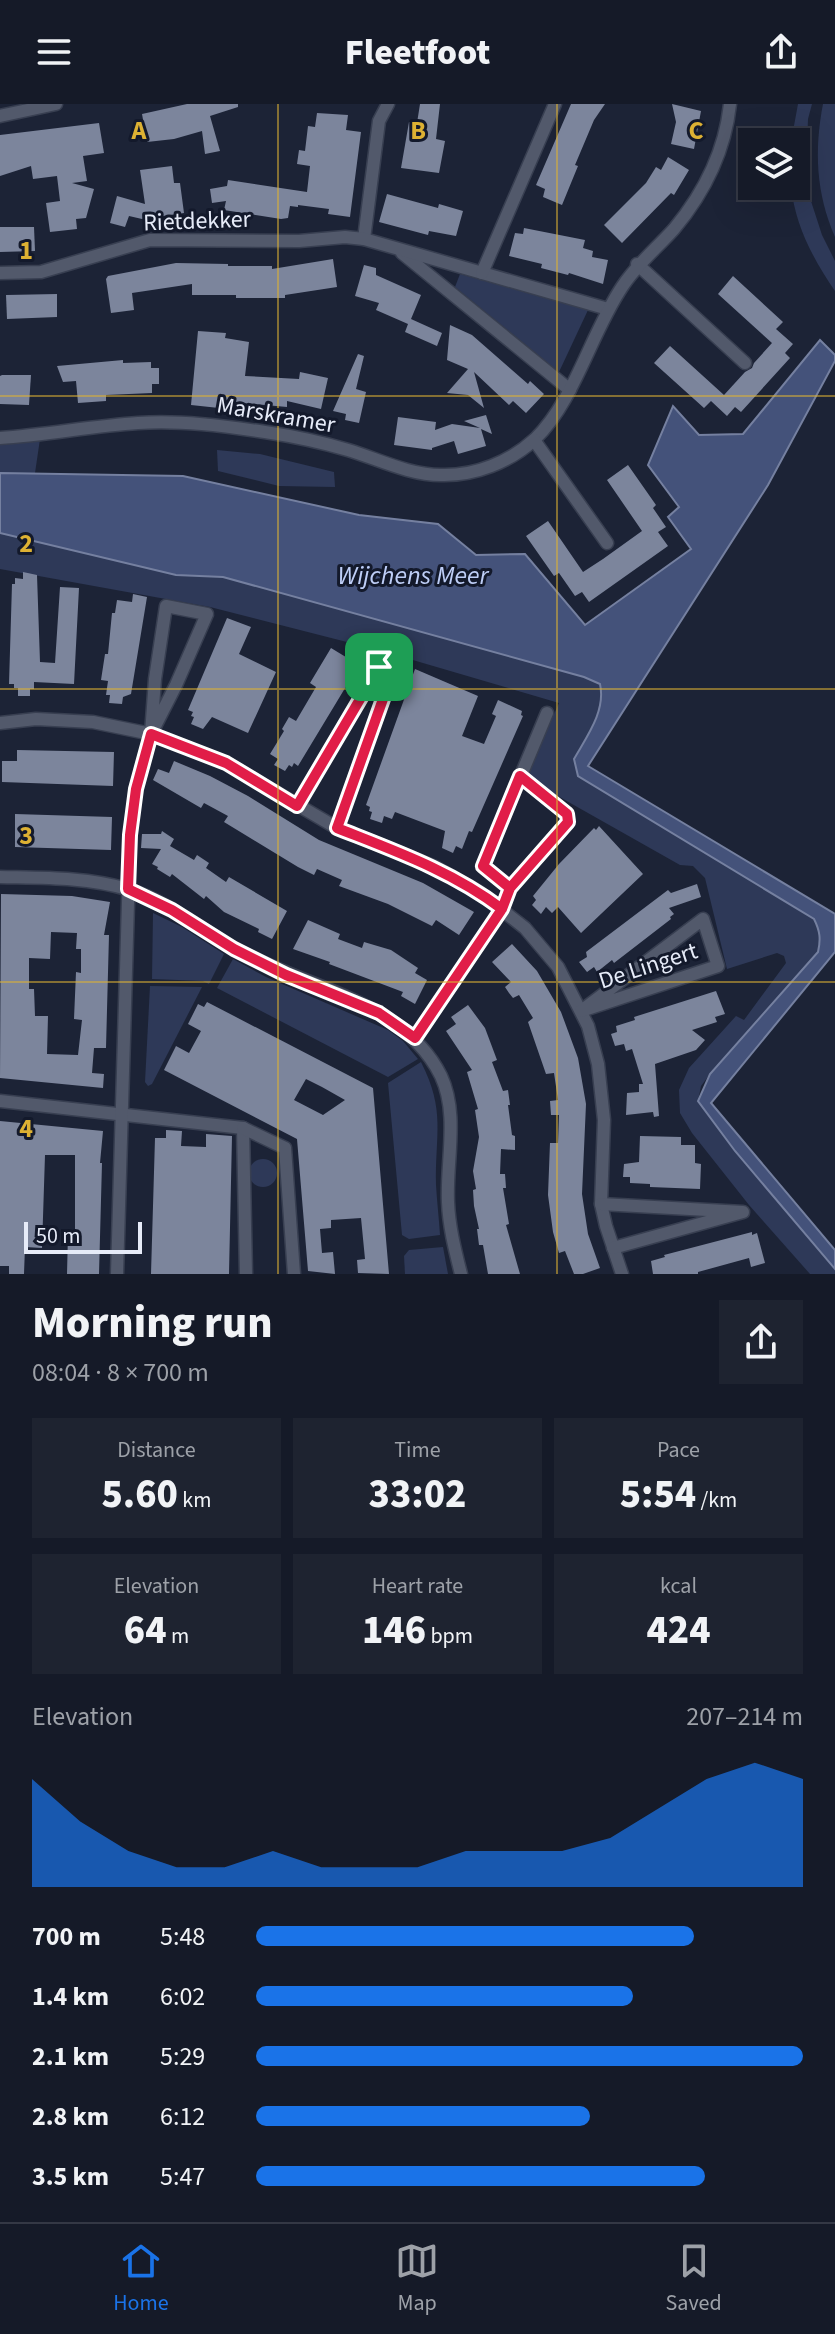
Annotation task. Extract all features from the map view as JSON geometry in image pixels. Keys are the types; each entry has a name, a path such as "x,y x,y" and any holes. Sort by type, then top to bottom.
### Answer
{"street":[{"path":"0,116 56,104"},
{"path":"364,239 379,121 388,104"},
{"path":"482,273 555,104"},
{"name":"Marskramer","path":"0,438 140,423 220,426 267,432 337,448 411,471 440,475 483,469 507,459 534,440 553,419 608,309 637,264 673,230 696,199 712,172 724,138 730,104"},
{"name":"Rietdekker","path":"0,273 41,272 150,240 299,241 345,237 364,239 608,309"},
{"name":"Rietdekker","path":"398,249 570,390"},
{"path":"440,283 449,263"},
{"path":"637,264 745,363"},
{"path":"534,440 607,543"},
{"path":"117,1274 130,835 136,789 151,734 155,679 166,606 207,614 151,734"},
{"path":"297,806 379,667 391,674 337,828"},
{"path":"510,888 483,866 547,713"},
{"name":"De Lingert","path":"0,723 36,719 93,722 151,734 226,763 337,828 435,867 479,892 525,928 558,967 588,1026 598,1064 604,1120 601,1204 622,1274"},
{"path":"415,1038 502,909 510,888 568,822 567,814 520,776"},
{"path":"0,877 75,879 128,889 172,910 234,949 286,975 379,1013 415,1038 429,1054 442,1079 450,1117 448,1206 461,1274"},
{"name":"De Lingert","path":"703,919 718,966 581,1011 617,983 703,919"},
{"path":"0,1101 243,1128 285,1148 294,1274"},
{"path":"243,1128 246,1274"},
{"path":"601,1204 743,1212 613,1248"}],"shaded area":[{"path":"798,104 812,104 808,128 794,128"},
{"path":"823,104 835,104 835,237 824,205 818,172 818,138"},
{"path":"810,198 822,235 835,261 835,291 819,267 793,200"},
{"path":"460,274 588,310 559,372 455,287"},
{"path":"40,439 35,473 0,473 0,443"},
{"path":"217,450 260,454 334,472 335,487 279,486 218,471"},
{"path":"0,533 176,575 223,577 600,684 598,713 574,759 816,923 818,952 710,1074 701,1086 698,1101 735,1151 835,1269 835,1274 810,1274 749,1205 692,1133 680,1113 679,1090 689,1068 736,1016 744,1020 786,963 784,956 777,953 727,969 705,878 693,866 680,865 526,778 559,703 382,651 210,607 0,569"},
{"path":"153,913 224,954 209,984 203,981 152,979"},
{"path":"233,959 266,977 388,1030 403,1041 418,1059 388,1077 217,988"},
{"path":"150,986 202,987 152,1084 148,1086 145,1082"},
{"path":"421,1062 434,1095 438,1123 436,1185 440,1235 409,1239 402,1235 388,1083"},
{"path":"263,1159 273,1163 277,1173 273,1183 263,1187 253,1183 249,1173 253,1163"},
{"path":"443,1247 448,1274 405,1274 404,1256 409,1250"}],"water":[{"name":"Wijchens Meer","path":"820,340 835,355 835,361 768,485 588,766 835,914 835,952 711,1103 835,1250 835,1269 735,1151 698,1101 710,1074 818,952 816,923 578,776 574,759 598,714 600,684 223,577 176,575 0,533 0,473 183,476 359,515 438,524 476,555 525,554 585,625 691,549 668,517 679,507 648,465 673,406 699,435 743,434"}],"building":[{"path":"187,104 238,104 238,107 210,116 220,151 205,154 202,131 147,142 142,114"},
{"path":"420,104 440,104 436,139 445,141 439,173 401,168 409,122 417,123"},
{"path":"571,104 605,104 594,120 562,205 543,197 545,189 536,185"},
{"path":"672,104 701,111 694,149 671,144 676,122"},
{"path":"317,113 348,115 346,130 361,132 350,217 328,214 329,209 298,205 290,206 288,218 281,219 224,210 226,201 212,203 210,189 227,186 228,180 307,192 310,166 297,164 299,150 305,151 308,126 315,127"},
{"path":"99,123 104,153 83,156 87,181 72,183 94,189 86,218 76,219 77,229 50,232 46,203 60,201 57,176 33,179 31,166 0,176 0,135"},
{"path":"668,157 689,170 674,195 671,193 622,243 604,225 646,183 656,167 661,170"},
{"path":"172,166 174,183 180,183 184,213 142,219 129,216 125,227 110,223 117,196 145,204 140,170"},
{"path":"387,194 438,208 439,204 463,211 456,236 429,231 428,235 379,222"},
{"path":"0,227 34,227 35,251 0,252"},
{"path":"524,228 585,240 583,248 593,251 592,257 608,260 603,284 509,256 515,233 523,234"},
{"path":"333,259 337,287 285,295 285,298 236,298 236,295 192,295 192,284 132,293 134,310 111,313 108,276 176,263 272,266 272,269"},
{"path":"364,265 376,268 376,275 421,295 411,319 442,333 437,346 405,332 408,324 376,310 379,303 355,296"},
{"path":"733,276 783,322 776,329 793,344 785,353 790,358 741,412 735,407 727,416 711,401 704,408 654,363 670,346 724,395 752,368 772,343 718,294"},
{"path":"57,294 57,317 7,319 6,295"},
{"path":"450,325 472,335 528,384 530,381 544,394 526,413 513,401 509,405 474,372 484,408 468,395 447,393 468,369 447,360"},
{"path":"198,331 226,333 225,338 249,342 245,376 299,379 300,372 328,378 321,409 287,401 287,407 220,401 219,408 191,405"},
{"path":"358,354 364,356 356,389 366,392 359,423 345,420 346,414 333,411"},
{"path":"123,360 123,363 151,362 151,368 159,368 159,384 152,384 152,393 106,395 106,401 78,403 76,381 63,382 57,366"},
{"path":"2,375 31,375 29,405 0,404"},
{"path":"486,415 492,434 481,429 486,446 458,454 454,441 432,450 394,445 398,417 436,422 435,430 452,424 480,428 464,421"},
{"path":"628,465 656,505 653,508 666,527 658,532 668,546 589,602 582,592 575,596 559,573 554,576 526,536 548,521 583,572 603,559 642,531 607,480"},
{"path":"23,572 37,575 40,662 55,663 60,587 79,588 74,684 34,682 30,696 18,696 18,688 9,684 12,584 15,584 15,578 23,579"},
{"path":"133,594 147,597 131,694 123,697 122,704 109,703 110,695 106,695 108,681 101,680 105,654 108,654 112,613 115,613 117,600 132,602"},
{"path":"227,618 251,627 239,654 276,672 248,733 212,717 203,729 191,724 193,712 188,710"},
{"path":"331,648 359,665 298,766 294,763 285,771 274,765 278,759 270,754 289,717 296,721 316,687 310,683"},
{"path":"415,669 478,696 462,736 484,744 496,716 492,714 498,700 522,711 523,716 472,832 469,831 462,849 456,846 453,853 442,848 445,831 395,812 392,819 384,816 382,823 370,819 372,812 366,805"},
{"path":"17,750 114,752 113,786 2,782 2,761 17,761"},
{"path":"174,761 248,796 319,840 423,883 474,912 459,935 436,920 432,926 388,904 339,886 342,880 317,869 314,875 298,867 224,822 228,816 204,803 201,808 153,780 158,769 169,773"},
{"path":"15,814 112,817 111,850 15,847"},
{"path":"599,826 643,874 581,933 558,907 552,913 546,907 541,914 532,905 536,900 533,896 559,864"},
{"path":"162,831 174,839 170,846 194,860 197,855 209,863 206,868 226,882 229,877 287,911 272,939 224,912 206,896 204,899 172,874 170,877 157,869 152,864 161,849 141,848 142,834 161,834"},
{"path":"697,884 701,897 669,908 674,914 671,919 614,963 612,960 597,972 594,967 587,972 579,962 587,957 586,952 668,890 671,893"},
{"path":"1,894 72,896 110,902 104,935 109,935 106,1048 94,1048 92,1073 104,1074 103,1088 0,1078","holes":["51,932 77,933 76,949 81,949 81,973 76,972 74,1019 82,1020 78,1055 47,1054 48,1016 35,1016 34,989 29,989 29,958 50,959"]},
{"path":"308,920 340,934 338,939 362,948 364,942 391,950 418,968 415,973 427,980 415,1004 401,996 403,992 293,949"},
{"path":"512,944 537,971 561,1012 578,1058 586,1104 582,1194 588,1234 600,1268 583,1274 574,1274 565,1251 559,1253 553,1232 548,1195 550,1143 558,1143 559,1115 551,1115 550,1101 558,1100 554,1073 546,1074 528,1022 533,1018 519,995 513,998 509,993 505,987 511,982 492,962"},
{"path":"716,991 725,1014 715,1017 717,1022 692,1030 705,1040 696,1050 655,1064 659,1116 654,1117 653,1112 626,1115 627,1093 639,1092 639,1084 643,1084 632,1049 626,1051 624,1044 615,1046 611,1034 617,1032 616,1026 635,1020 634,1017"},
{"path":"207,1002 373,1088 389,1274 358,1273 357,1260 365,1259 361,1218 331,1220 331,1228 320,1229 322,1253 333,1252 335,1274 308,1271 297,1139 164,1070 176,1046 189,1053 201,1031 188,1024 198,1004 204,1007","holes":["306,1079 345,1100 323,1115 294,1100"]},
{"path":"468,1005 485,1028 497,1060 492,1062 503,1091 508,1090 515,1150 501,1149 500,1174 505,1174 506,1188 503,1188 509,1224 506,1225 520,1274 488,1274 483,1245 479,1245 473,1190 476,1189 473,1171 479,1137 475,1110 478,1109 467,1072 472,1070 446,1031 456,1024 451,1017"},
{"path":"0,1121 103,1131 99,1274 67,1274 68,1233 75,1233 75,1155 45,1155 42,1248 25,1247 24,1274 9,1274 9,1266 0,1266"},
{"path":"166,1130 182,1131 181,1146 206,1147 206,1134 232,1136 229,1274 151,1274 155,1138 166,1138"},
{"path":"640,1136 681,1137 681,1145 695,1145 695,1163 701,1164 700,1189 650,1187 650,1184 630,1183 630,1177 623,1177 624,1164 639,1162"},
{"path":"752,1232 752,1235 757,1233 765,1263 751,1267 749,1258 698,1274 653,1274 651,1261 664,1255"}],"route":[{"path":"379,667 297,806 226,763 151,734 136,789 128,889 172,910 234,949 286,975 379,1013 415,1038 502,909 510,888 568,822 567,814 520,776 483,866 510,888 502,909 435,867 337,828 391,674 379,667"}]}
